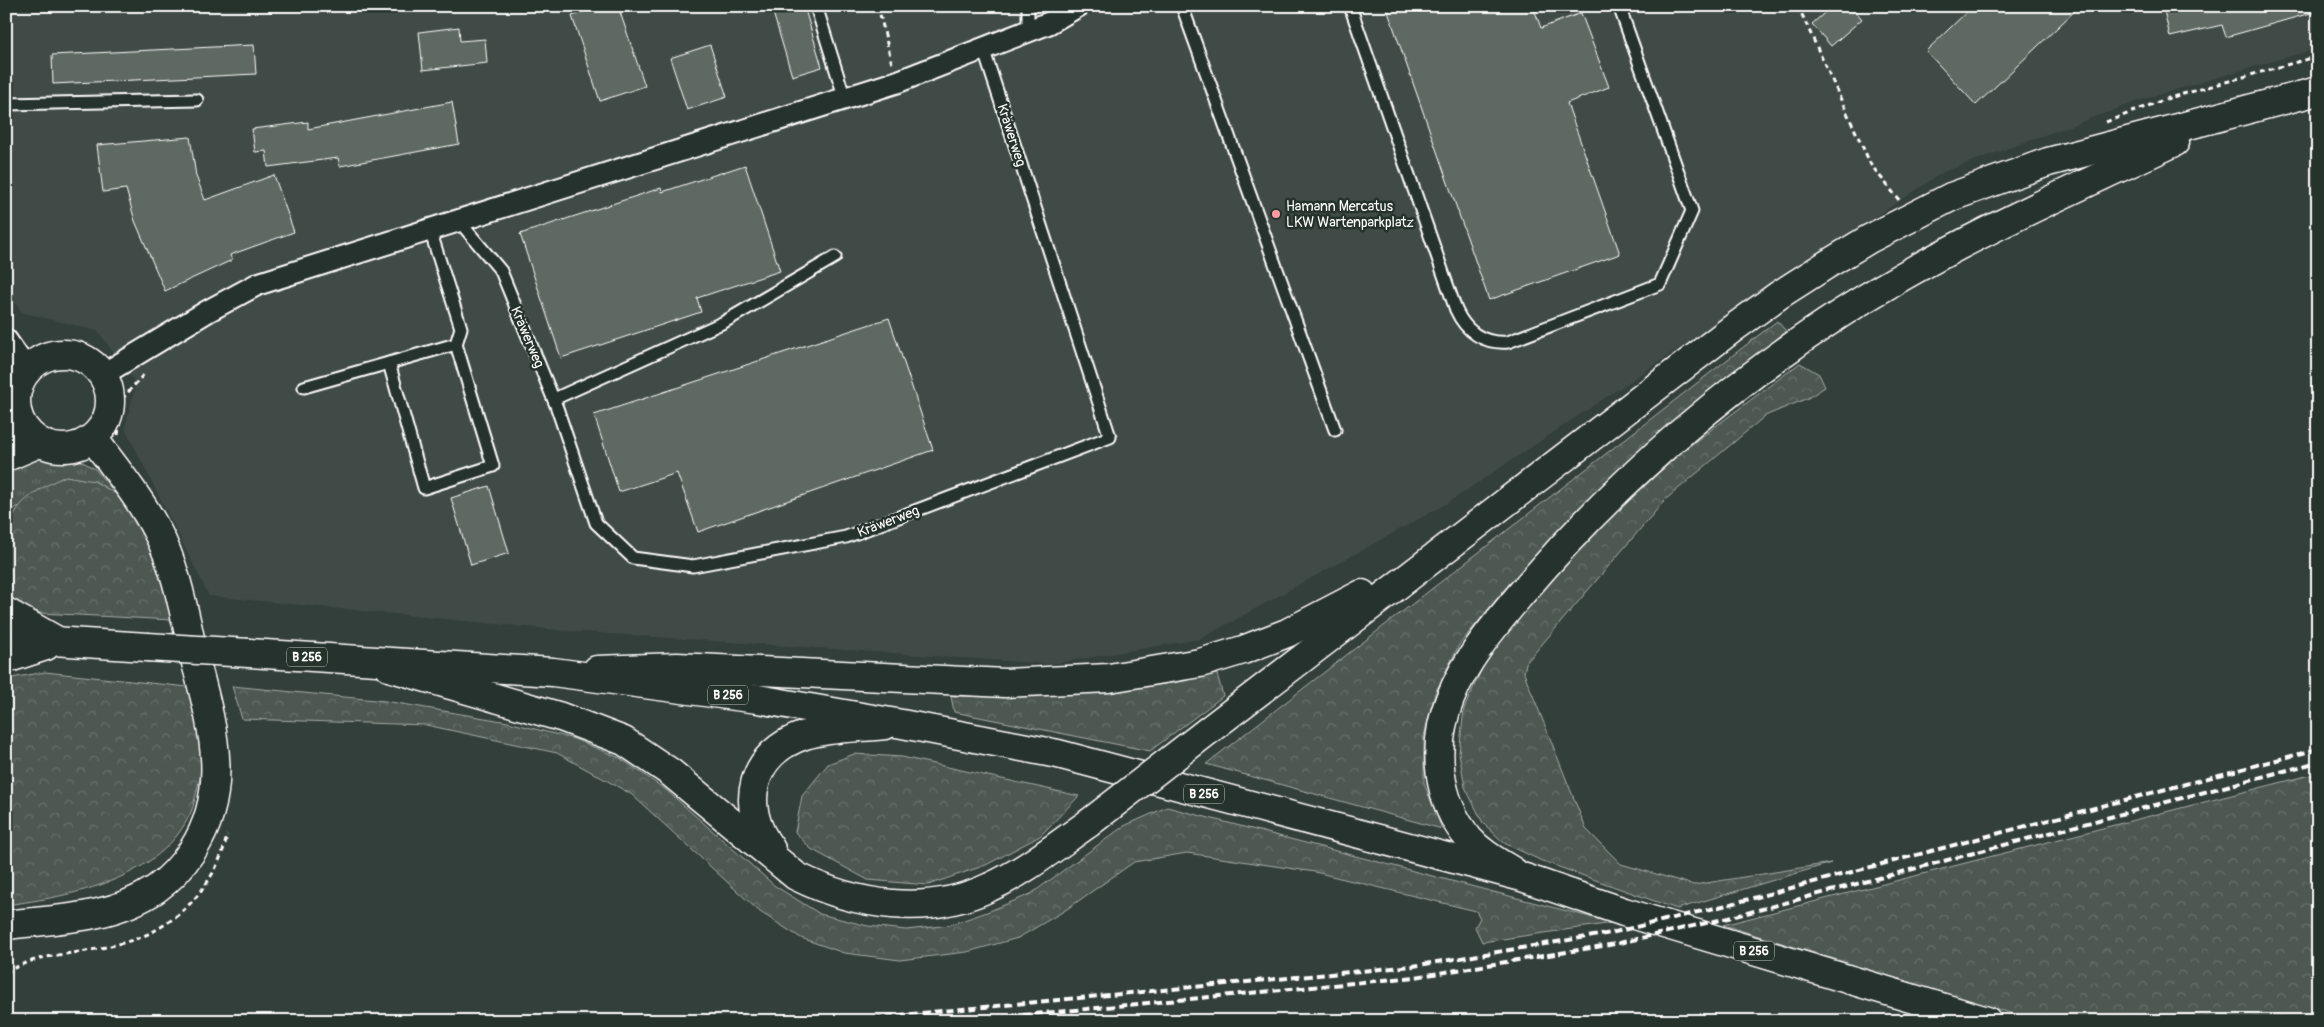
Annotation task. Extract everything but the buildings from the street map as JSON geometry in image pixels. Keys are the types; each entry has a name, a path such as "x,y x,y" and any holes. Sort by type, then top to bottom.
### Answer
{"main road":[{"path":"366,661 561,717 624,741 670,772 796,876 819,887 879,904 927,905 947,902 990,888 1089,823 1444,548 1779,295 1869,239 1951,197 2039,165 2318,91"},
{"path":"1522,877 1484,853 1468,838 1456,819 1447,800 1441,778 1440,736 1450,699 1473,657 1502,617 1573,536 1698,418 1755,373 1841,314 1956,247 2234,114"},
{"path":"72,355 84,359 102,375 109,394 109,408 105,423 93,438 76,447 61,448 39,443 13,427 16,394 21,379 27,370 47,356 72,355"},
{"path":"6,925 99,913 138,900 157,889 185,862 206,825 214,804 217,783 210,724 176,579 167,550 157,530 93,438"},
{"path":"6,457 39,443"},
{"path":"553,672 677,667 1005,683 1056,682 1138,675 1200,663 1243,650 1287,633 1329,613 1444,548"},
{"path":"6,612 59,642"},
{"name":"B 256","path":"6,638 553,672 758,699 1058,754 1522,877 1624,912 1987,1021"},
{"path":"6,659 59,642"},
{"path":"796,876 762,838 755,822 752,807 753,791 758,775 766,761 788,742 815,732 902,724"}],"street":[{"path":"102,375 208,311 258,284 897,82 1049,23 1078,6"},
{"path":"6,340 27,370"}],"lane":[{"path":"816,6 845,99"},
{"path":"1028,6 1028,31"},
{"path":"1182,6 1335,430"},
{"path":"1350,6 1456,310 1470,332 1495,343 1508,342 1660,284 1692,211 1620,6"},
{"name":"Kräwerweg","path":"459,221 501,271 554,399 596,523 633,558 693,566 846,536 1110,437 983,48"},
{"path":"6,104 197,100"},
{"path":"389,363 424,488 493,466 456,344 461,328 430,230"},
{"path":"554,399 724,322 836,257"},
{"path":"304,387 456,344"}],"path":[{"path":"878,6 897,82"},
{"path":"1798,6 1872,165 1900,200"},
{"path":"118,473 116,441 123,398 148,369"},
{"path":"6,973 22,963 114,945 152,932 182,910 202,891 215,871 225,848 228,830"}],"shaded area":[{"path":"6,6 2318,6 2318,48 2144,99 1943,172 1446,504 1200,639 1050,664 568,631 209,596 125,428 136,384 98,331 21,312 6,287"}],"green space":[{"path":"1777,321 1786,331 1607,482 1509,584 1459,645 1435,693 1424,736 1424,783 1442,829 1206,764"},
{"path":"1800,363 1819,374 1825,387 1808,398 1765,416 1665,500 1526,663 1524,673 1586,829 1621,864 1694,885 1831,863 1677,909 1542,861 1504,843 1483,823 1465,787 1459,753 1464,709 1486,659 1550,581 1656,471"},
{"path":"37,452 57,457 76,458 95,469 116,494 94,481 15,508 6,528 6,462"},
{"path":"66,476 94,481 116,494 139,519 166,581 172,620 40,613 14,601 6,593 6,551 11,521 18,508 29,497"},
{"path":"45,672 188,687 202,736 205,753 204,762 191,812 177,835 159,854 137,869 112,881 86,890 6,905 6,679"},
{"path":"1217,674 1223,696 1150,751 954,712 951,696 1085,693 1151,686"},
{"path":"232,686 385,701 508,722 574,739 620,758 666,790 775,886 820,914 868,926 906,930 950,925 987,912 1031,894 1124,826 1167,807 1613,923 1482,942 1475,927 1480,918 1476,911 1315,872 1187,853 1134,862 1064,911 1018,938 967,952 900,960 844,953 801,938 760,912 631,794 557,753 426,725 242,719"},
{"path":"854,754 902,757 1079,796 1040,836 986,865 928,885 868,880 811,849 795,832 802,796 828,764"},
{"path":"2318,773 2318,1021 2036,1021 1723,925"}],"railway":[{"path":"838,1021 1413,966 1611,933 1723,906 2318,749"},
{"path":"963,1021 1415,977 1615,944 1728,918 2318,762"}],"place":[{"name":"Hamann Mercatus LKW Wartenparkplatz","path":"1276,214"}]}
